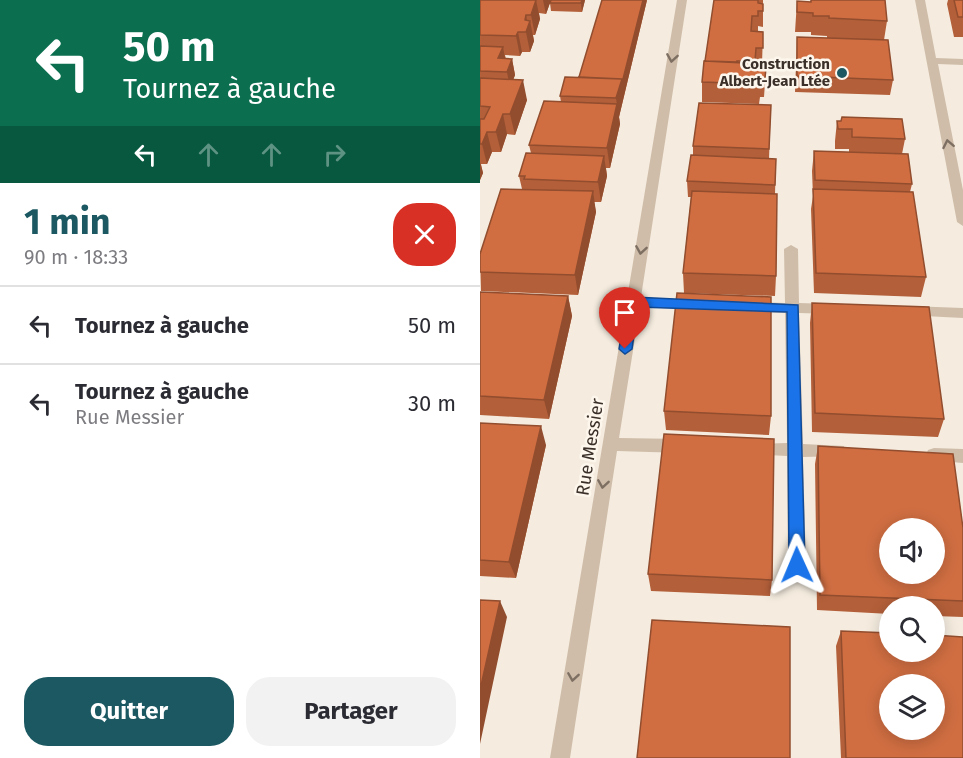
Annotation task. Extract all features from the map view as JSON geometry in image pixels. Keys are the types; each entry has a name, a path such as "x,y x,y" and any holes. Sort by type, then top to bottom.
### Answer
{"street":[{"name":"Rue Messier","path":"560,758 682,0"},
{"path":"920,0 963,222"},
{"path":"932,61 963,62"},
{"path":"791,249 794,308 797,565"},
{"path":"633,302 715,306"},
{"path":"738,306 842,309"},
{"path":"889,311 963,313"},
{"path":"610,444 701,447"},
{"path":"736,448 855,452"},
{"path":"915,454 963,456"}],"building":[{"path":"480,0 536,0 531,15 526,15 525,20 530,21 526,32 518,32 516,36 480,35"},
{"path":"551,0 582,0 581,3 550,3"},
{"path":"602,0 643,0 622,83 622,79 579,77"},
{"path":"714,0 758,0 758,3 763,4 763,11 758,11 758,16 752,16 751,31 763,32 763,48 756,48 755,61 705,61"},
{"path":"811,0 885,0 887,21 829,18 829,16 813,16 813,13 797,12 797,1 811,2"},
{"path":"954,0 963,0 963,17 958,17"},
{"path":"797,37 888,40 893,80 797,76"},
{"path":"480,46 503,47 498,58 512,59 507,72 480,71"},
{"path":"704,61 744,63 744,67 766,68 765,78 760,77 760,84 702,82"},
{"path":"565,77 622,79 616,98 560,96"},
{"path":"480,78 523,80 510,114 503,114 496,132 487,132 482,144 480,144 480,119 484,119 490,107 480,106"},
{"path":"544,101 617,104 607,148 529,145"},
{"path":"699,103 771,105 769,149 693,146"},
{"path":"842,117 902,119 905,139 852,137 852,129 838,129 837,121 841,121"},
{"path":"814,151 908,154 912,184 815,180"},
{"path":"526,153 604,156 598,182 524,179 525,176 519,176"},
{"path":"691,155 776,159 775,185 687,181"},
{"path":"501,189 593,191 575,275 480,272 480,254"},
{"path":"813,189 913,192 926,277 816,273"},
{"path":"692,191 777,194 776,276 683,273"},
{"path":"480,292 568,296 544,400 480,396"},
{"path":"677,293 771,297 771,416 664,411"},
{"path":"812,303 929,307 944,419 815,413"},
{"path":"480,423 541,426 509,562 480,560"},
{"path":"664,434 774,439 772,580 648,574"},
{"path":"818,446 953,454 963,528 963,601 945,600 945,596 879,597 820,595"},
{"path":"480,600 500,601 480,690"},
{"path":"652,620 790,627 790,758 637,758"},
{"path":"841,631 879,633 879,662 945,662 945,636 963,637 963,758 846,758"}],"place":[{"name":"Construction Albert-Jean Ltée","path":"842,73"}],"route":[{"path":"625,349 633,302 794,308 797,565"}]}
